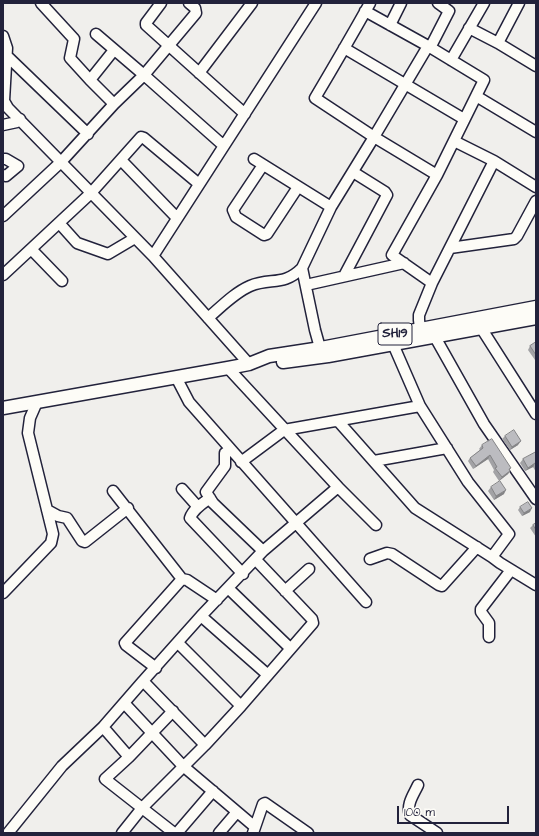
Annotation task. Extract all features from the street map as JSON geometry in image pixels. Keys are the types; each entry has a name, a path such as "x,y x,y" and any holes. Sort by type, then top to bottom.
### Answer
{"main road":[{"name":"SH19","path":"321,352 393,344 420,334 435,336 536,307"},
{"name":"SH19","path":"3,408 252,363 270,364 321,352 478,323 536,318"}],"street":[{"path":"40,3 73,37 74,40 70,58 114,104"},
{"path":"161,3 145,24 245,114"},
{"path":"3,216 61,162 114,104 144,75 196,13 195,8 189,3"},
{"path":"199,73 252,3"},
{"path":"153,256 316,3"},
{"path":"390,25 401,3"},
{"path":"208,318 237,294 251,286 284,280 294,276 302,268 331,208 429,47 449,10 438,3"},
{"path":"452,60 484,3"},
{"path":"498,43 519,3"},
{"path":"432,282 392,255 437,175 484,80 390,25 368,7 315,98 374,138 437,175"},
{"path":"469,28 498,43 536,66"},
{"path":"96,34 224,146"},
{"path":"3,36 7,48 4,101 8,108 153,256 208,318 252,363"},
{"path":"344,48 464,119"},
{"path":"90,80 114,50"},
{"path":"6,55 88,134"},
{"path":"476,96 536,132"},
{"path":"3,125 17,122 20,119"},
{"path":"3,275 60,224 91,193 142,137 199,184"},
{"path":"454,141 494,160 536,187"},
{"path":"3,159 6,159 18,166 6,176 3,175"},
{"path":"254,159 331,208"},
{"path":"121,160 177,218"},
{"path":"420,334 419,315 432,282 494,160"},
{"path":"263,165 233,210 236,216 264,235 267,234 298,187"},
{"path":"344,276 387,195 385,192 353,172"},
{"path":"450,248 514,239 536,201"},
{"path":"60,224 77,243 108,254 135,238"},
{"path":"31,249 62,281"},
{"path":"306,285 404,263"},
{"path":"302,268 321,352"},
{"path":"478,323 536,414"},
{"path":"435,336 484,424 536,499"},
{"path":"393,344 420,406 468,482 509,534 492,557"},
{"path":"228,368 338,488 376,525"},
{"path":"176,377 189,402 366,602"},
{"path":"3,593 51,543 53,534 28,433 30,418 37,402"},
{"path":"241,462 284,430 420,406"},
{"path":"338,421 415,508 477,547 510,570 536,585"},
{"path":"374,461 447,448"},
{"path":"231,450 224,453 226,466 206,492 213,503 263,551"},
{"path":"8,833 62,766 103,727 201,616 229,589 263,551 338,488"},
{"path":"182,489 198,507"},
{"path":"113,491 128,508 182,579 187,580 217,600"},
{"path":"210,498 190,515 190,519 243,574"},
{"path":"47,510 58,516 67,518 82,541 85,542 128,508"},
{"path":"370,559 387,553 392,554 442,586 477,547"},
{"path":"122,833 142,808 205,745 241,706 290,648 312,625 313,621 256,560"},
{"path":"285,591 309,569"},
{"path":"489,637 489,623 481,612 481,609 510,570"},
{"path":"156,668 125,643 182,579"},
{"path":"229,589 290,648"},
{"path":"201,616 268,675"},
{"path":"178,643 241,706"},
{"path":"143,681 205,745"},
{"path":"124,704 183,766 237,812 254,830 265,802 308,833"},
{"path":"173,711 105,779 174,833"},
{"path":"103,727 129,756"},
{"path":"418,785 409,804 408,811 410,815 437,833"},
{"path":"177,833 213,791"},
{"path":"219,833 237,812"}],"building":[{"path":"536,342 536,355 530,346"},
{"path":"514,430 521,441 512,447 505,436"},
{"path":"492,439 511,468 509,469 510,471 502,477 495,468 497,467 490,455 476,466 470,458 483,448 482,445"},
{"path":"536,452 536,465 535,463 528,468 523,459"},
{"path":"500,481 506,490 496,496 491,487"},
{"path":"528,502 532,508 524,513 520,507"},
{"path":"536,523 536,530 533,525"}]}
